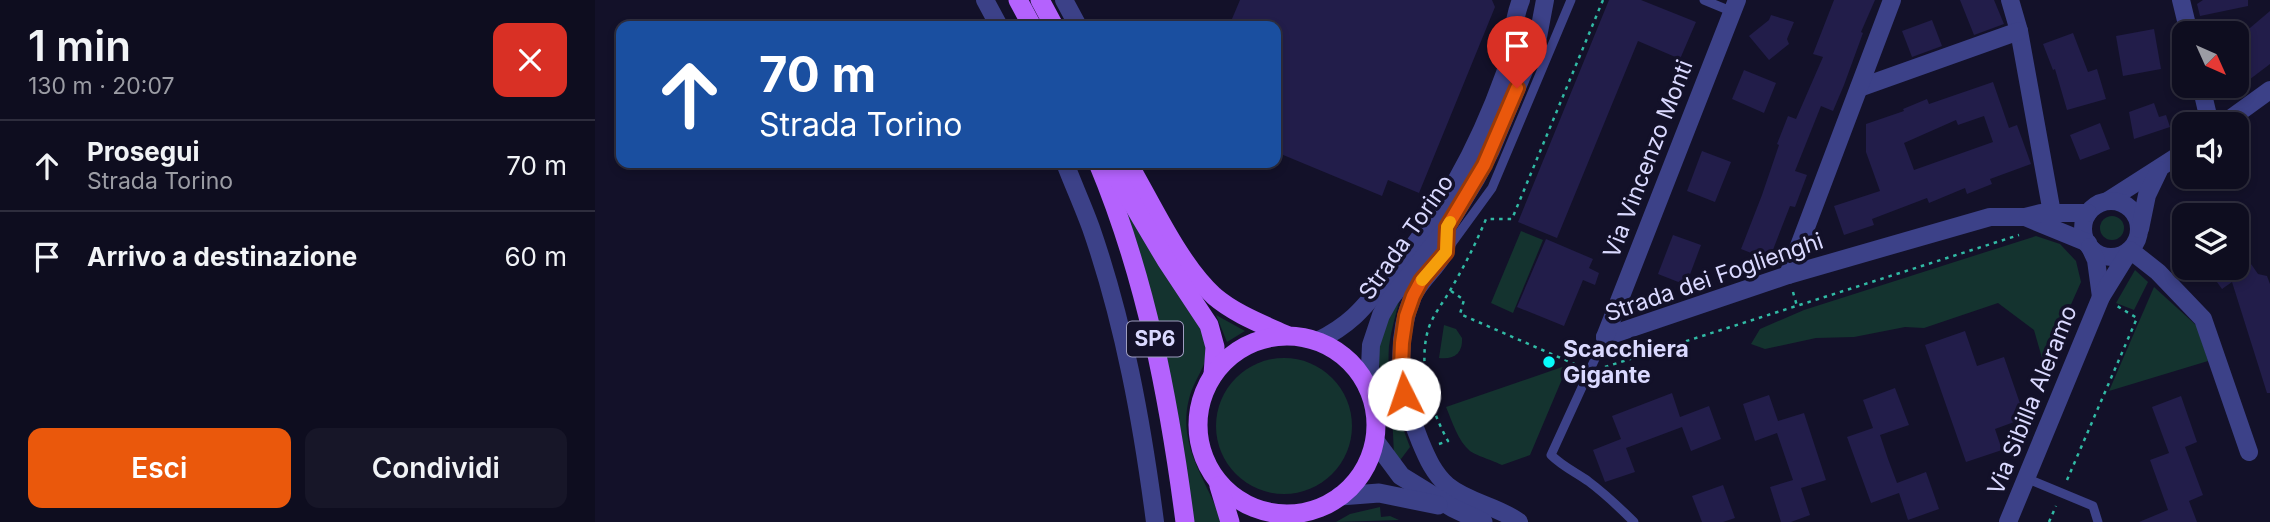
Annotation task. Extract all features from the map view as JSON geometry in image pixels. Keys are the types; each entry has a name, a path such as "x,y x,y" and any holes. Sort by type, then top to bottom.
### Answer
{"main road":[{"path":"1018,0 1029,21"},
{"path":"1040,0 1051,21"},
{"name":"SP6","path":"1100,168 1128,242 1158,350 1175,439 1185,522"},
{"name":"SP6","path":"1111,168 1209,325 1216,347 1213,375"},
{"name":"SP6","path":"1131,168 1203,284 1232,308 1287,336"},
{"name":"SP6","path":"1217,482 1238,500 1263,512 1304,517 1340,496 1355,483 1367,465 1375,441 1375,410 1369,390 1355,368 1336,351 1317,341 1287,336 1264,339 1239,350 1224,361 1213,375 1200,405 1197,425 1207,467 1217,482 1230,522"}],"street":[{"path":"985,0 996,21"},
{"path":"1064,0 1075,21"},
{"name":"Strada Torino","path":"1317,341 1347,324 1364,307 1425,233 1444,205 1475,144 1505,72 1521,0"},
{"name":"Strada Torino","path":"1369,390 1371,345 1381,315 1390,299 1447,227 1491,150 1546,40 1545,0"},
{"path":"1788,275 1892,0"},
{"path":"2010,0 2019,31 2052,213"},
{"path":"2181,0 2186,21"},
{"name":"Via Vincenzo Monti","path":"1605,337 1735,6"},
{"path":"1859,88 2019,31"},
{"path":"2240,112 2270,90"},
{"path":"2089,245 2083,231 2088,214 2096,205 2109,200 2172,160"},
{"path":"1067,168 1091,228 1126,353 1145,442 1155,522"},
{"path":"2160,168 2147,195 2138,239 2130,250 2158,272 2203,319 2249,452"},
{"path":"2109,200 2129,207 2136,215 2140,229"},
{"name":"Strada dei Foglienghi","path":"2025,225 2041,213 2088,214"},
{"name":"Strada dei Foglienghi","path":"1605,337 1788,275 1990,217 2089,245 2108,257 2123,255 2130,250"},
{"path":"1447,227 1446,252 1421,281 1406,316 1401,367 1404,394 1413,424 1433,469 1450,487 1519,522"},
{"name":"Via Sibilla Aleramo","path":"2089,245 2096,260 2101,298"},
{"name":"Via Sibilla Aleramo","path":"2008,522 2101,298 2130,250"},
{"path":"1375,441 1401,476 1453,508 1483,522"},
{"path":"1340,496 1379,492 1453,508"}],"lane":[{"name":"Strada Torino","path":"1446,252 1492,188 1546,40 1571,0"},
{"path":"1704,0 1735,6"},
{"name":"Strada dei Foglienghi","path":"1605,337 1551,455 1596,488 1634,522"},
{"path":"2026,478 2093,506 2098,522"}],"path":[{"path":"1424,450 1448,440 1431,401 1425,348 1428,329 1474,248 1486,219 1512,219 1604,0"},
{"path":"1451,291 1464,300 1460,314 1590,371 2025,225"},
{"path":"2049,522 2137,317 2101,298"}],"green space":[{"path":"1123,202 1207,337 1205,361 1189,399 1187,432 1195,462 1222,522 1192,522 1182,437 1163,340"},
{"path":"2112,216 2121,219 2124,228 2121,237 2112,240 2103,237 2100,228 2103,219"},
{"path":"1521,231 1543,240 1513,313 1491,303"},
{"path":"2036,236 2060,244 2076,261 2081,282 2044,365 2034,330 1998,303 1924,328 1905,327 1854,337 1816,338 1765,349 1751,344 1760,329 1804,310"},
{"path":"2135,270 2148,282 2134,310 2116,303"},
{"path":"2154,287 2197,326 2208,361 2109,391"},
{"path":"1400,298 1389,346 1389,372 1397,410 1410,447 1398,463 1394,455 1392,412 1376,353 1387,313"},
{"path":"1216,315 1245,331 1227,342"},
{"path":"1444,325 1456,329 1462,343 1457,354 1449,358 1439,358"},
{"path":"1284,358 1310,363 1332,378 1347,400 1352,426 1347,452 1332,474 1310,489 1284,494 1258,489 1236,474 1221,452 1216,426 1221,400 1236,378 1258,363"},
{"path":"1568,365 1530,455 1502,465 1472,453 1462,442 1446,407"},
{"path":"1380,507 1381,517 1390,516 1399,520 1336,522 1350,514"}],"building":[{"path":"1240,0 1492,0 1495,7 1419,193 1388,180 1382,196 1281,154 1281,21 1231,21"},
{"path":"1609,0 1641,0 1696,22 1680,59 1638,41 1557,238 1518,222"},
{"path":"1834,0 1875,0 1833,111 1821,106 1795,171 1807,175 1795,207 1790,206 1769,260 1741,249 1788,116 1796,119 1823,57 1813,54"},
{"path":"1960,0 1994,0 2004,24 1974,35"},
{"path":"2203,0 2248,0 2248,6 2200,16 2197,4"},
{"path":"2270,11 2270,64 2249,80 2249,29"},
{"path":"1771,15 1794,22 1787,39 1789,44 1769,60 1749,36 1769,20"},
{"path":"1932,20 1942,46 1912,57 1902,31"},
{"path":"2154,29 2161,69 2123,76 2116,36"},
{"path":"2073,33 2088,72 2097,69 2106,99 2067,110 2055,69 2053,70 2043,44"},
{"path":"1744,70 1776,83 1764,113 1732,99"},
{"path":"1993,82 2009,128 2017,125 2031,164 1990,179 1992,184 1967,194 1965,188 1929,203 1927,198 1872,219 1874,225 1844,235 1834,206 1880,191 1866,152 1866,124 1904,111 1903,109 1927,99 1929,104","holes":["1984,116 1993,142 1914,170 1904,143 1956,120 1958,125"]},
{"path":"2154,103 2159,117 2166,115 2170,127 2134,139 2129,112"},
{"path":"2100,123 2110,149 2080,160 2070,135"},
{"path":"1702,151 1731,162 1715,202 1687,191"},
{"path":"1673,235 1701,245 1686,285 1658,274"},
{"path":"1546,239 1593,259 1589,268 1599,273 1595,285 1583,280 1564,326 1517,307"},
{"path":"2249,261 2258,274 2267,276 2270,284 2270,393 2267,393 2232,282 2222,289 2216,280 2249,280"},
{"path":"1965,331 1977,366 2004,357 2025,418 1995,429 2002,450 1966,462 1925,345"},
{"path":"1895,388 1909,425 1880,435 1888,459 1897,483 1926,472 1939,509 1908,520 1899,493 1871,503 1847,437 1873,428 1863,400"},
{"path":"1672,393 1680,417 1709,406 1721,439 1691,451 1682,427 1626,448 1635,472 1605,482 1593,450 1621,439 1612,416"},
{"path":"1769,395 1778,421 1804,413 1826,480 1801,488 1810,515 1791,522 1781,522 1770,487 1793,480 1777,433 1755,441 1743,404"},
{"path":"2181,396 2197,442 2185,447 2203,495 2189,501 2197,522 2139,522 2168,510 2150,460 2169,453 2152,407"},
{"path":"1723,485 1735,518 1723,522 1702,522 1692,496"}],"slow traffic":[{"path":"1422,280 1446,252 1447,227 1450,222"}],"place":[{"name":"Scacchiera Gigante","path":"1549,362"}],"route":[{"path":"1404,394 1402,343 1406,316 1413,296 1421,281 1446,252 1447,227 1484,165 1517,88"}]}
